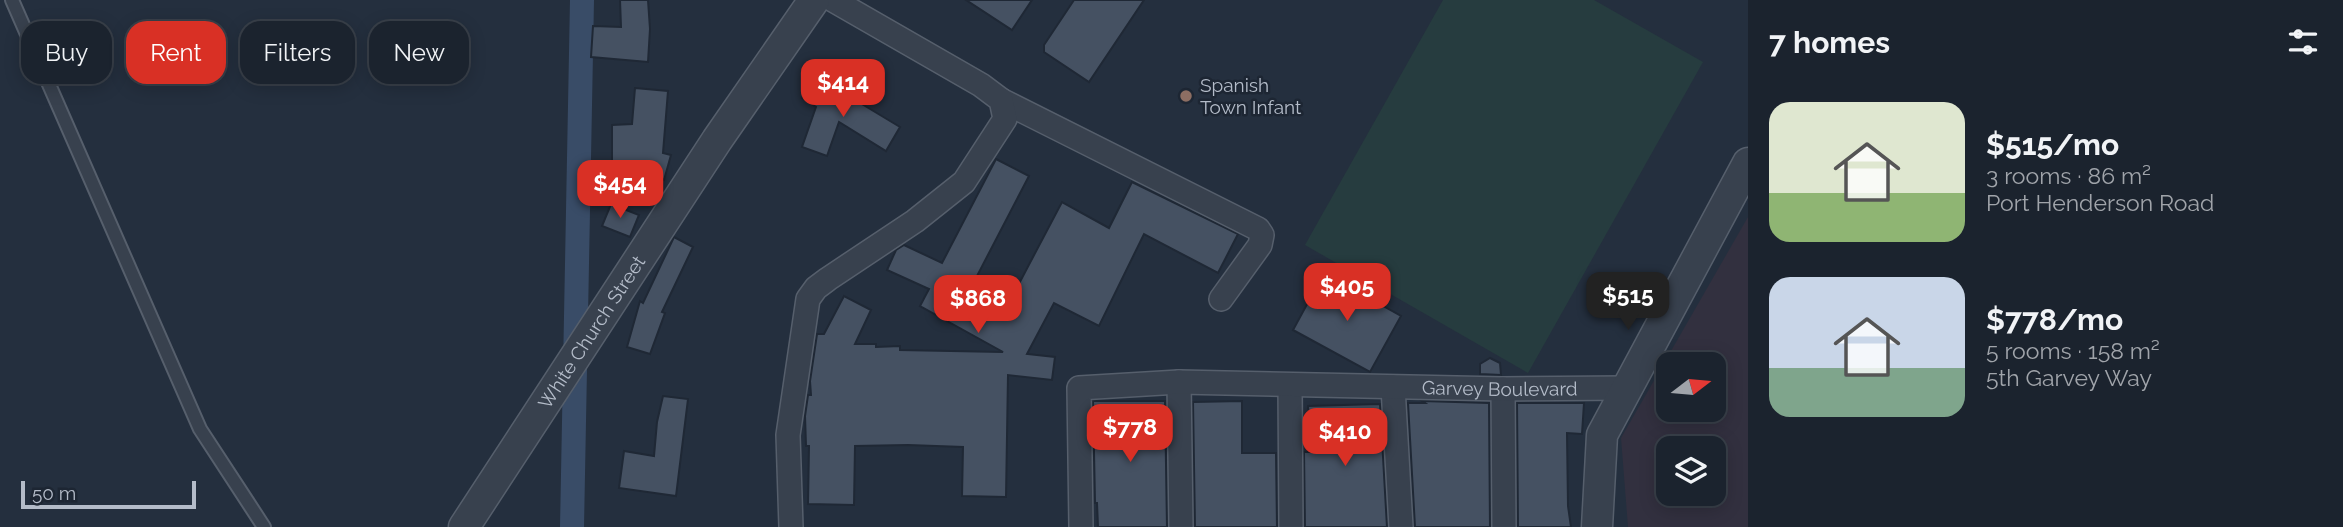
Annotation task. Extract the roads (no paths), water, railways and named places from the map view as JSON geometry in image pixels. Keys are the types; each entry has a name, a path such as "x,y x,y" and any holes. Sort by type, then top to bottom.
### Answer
{"street":[{"name":"White Church Street","path":"464,527 709,151 814,0"},
{"path":"834,0 981,85 1001,100 1258,229 1262,235 1260,245 1221,299"},
{"path":"791,527 788,435 808,299 816,288 828,279 915,221 964,182 1005,119 1001,100"},
{"path":"1597,527 1602,435 1748,163"},
{"path":"1179,383 1181,527"},
{"name":"Garvey Boulevard","path":"1081,527 1079,388 1179,383 1503,389 1626,388"},
{"path":"1290,385 1292,527"},
{"path":"1393,387 1401,527"},
{"path":"1503,389 1504,527"}],"lane":[{"path":"12,0 200,429 264,527"}],"waterway":[{"path":"572,527 582,0"}],"place":[{"name":"Spanish Town Infant","path":"1186,96"}]}
